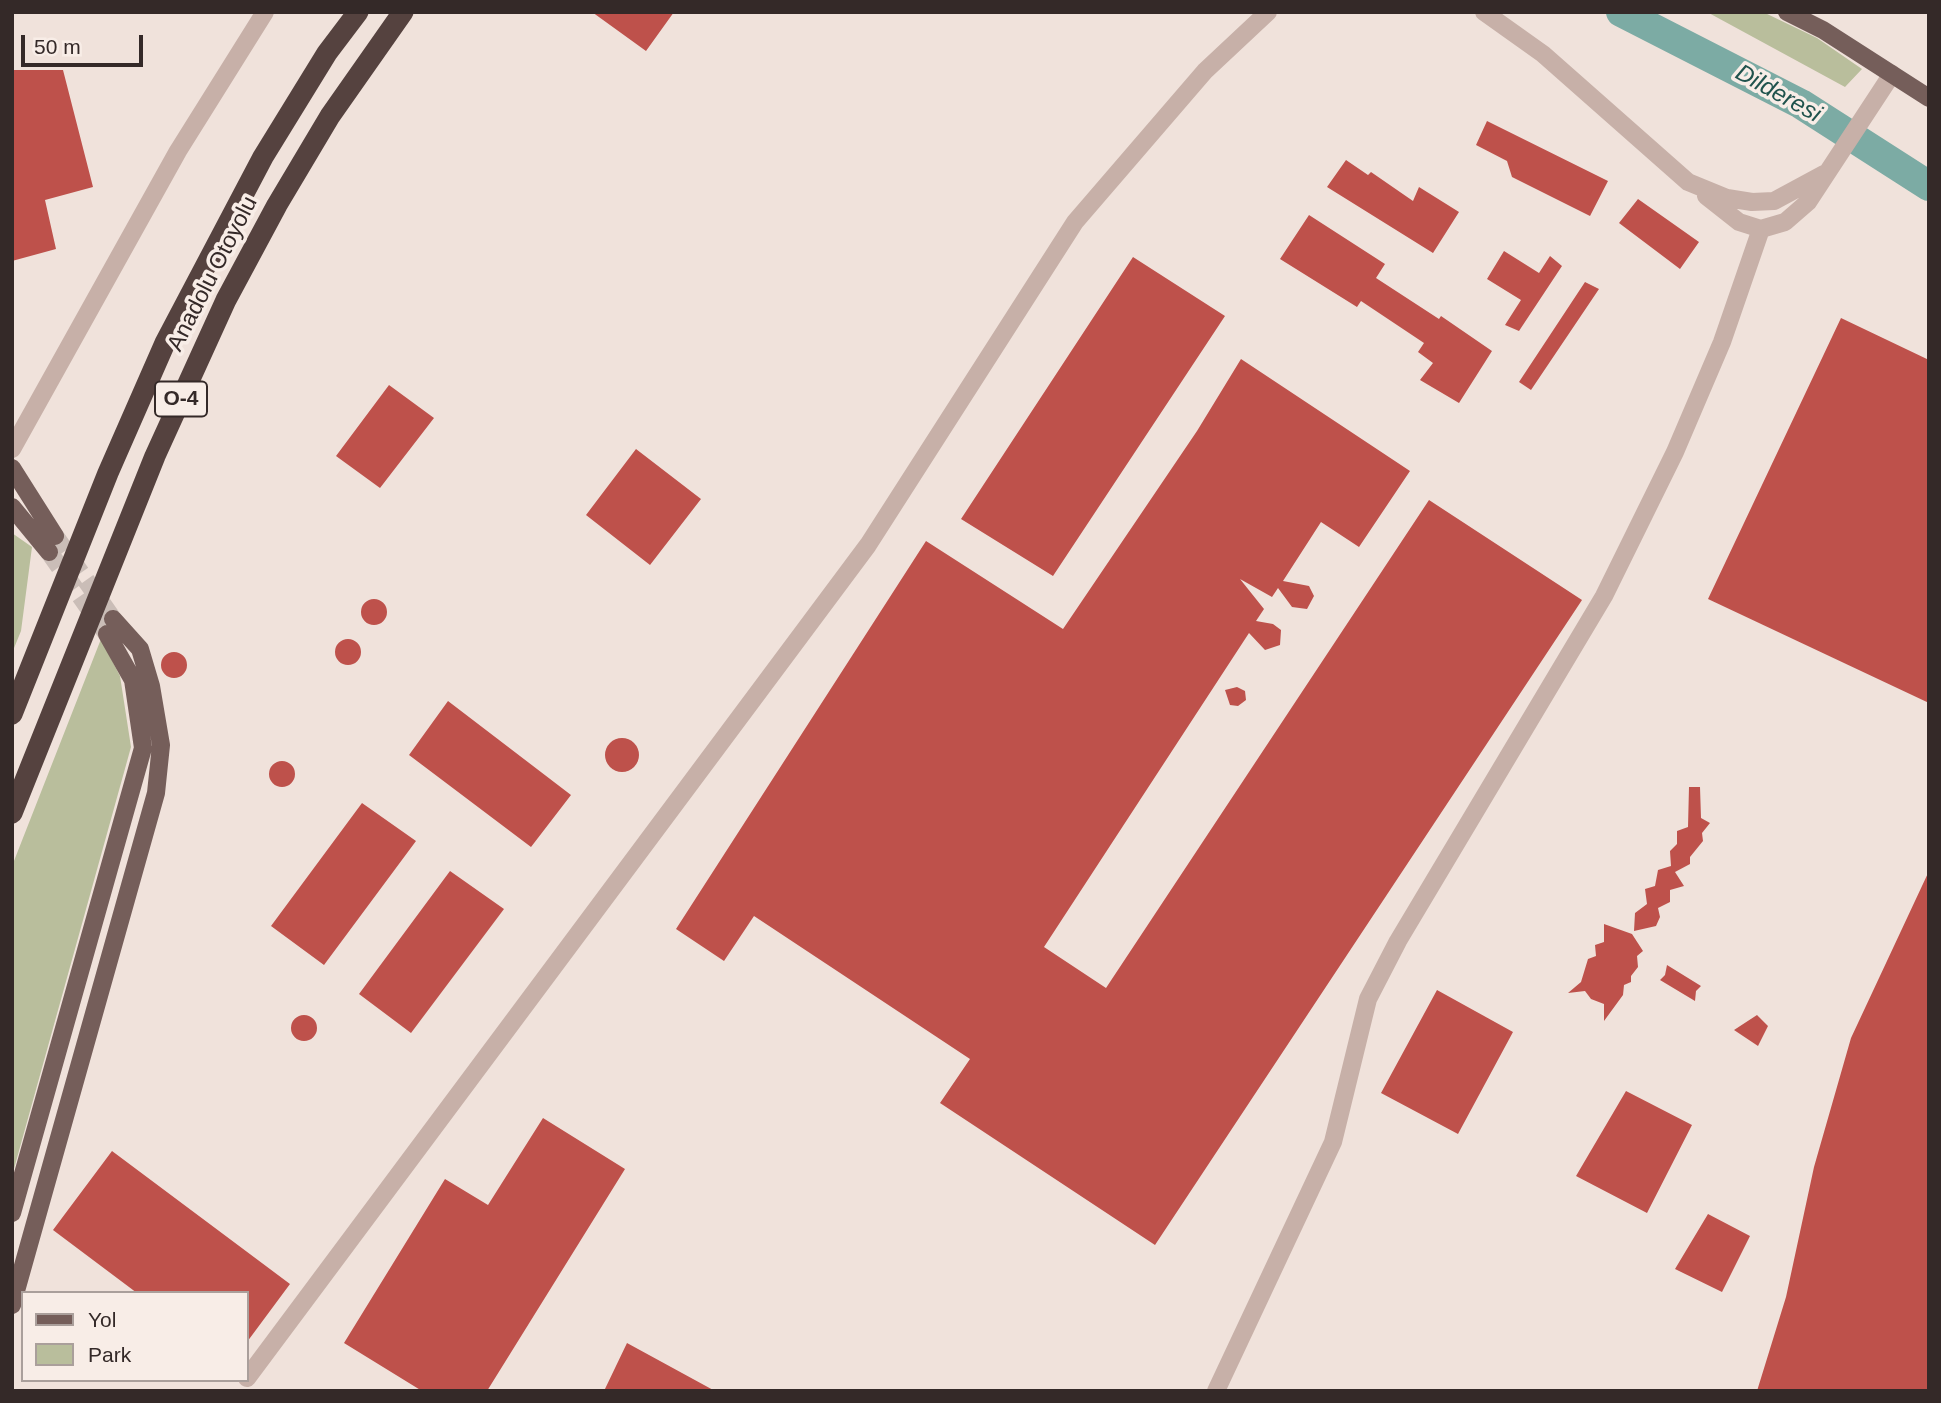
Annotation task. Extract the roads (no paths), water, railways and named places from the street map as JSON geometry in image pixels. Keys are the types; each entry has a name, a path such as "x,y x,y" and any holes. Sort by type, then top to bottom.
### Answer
{"highway":[{"name":"Anadolu Otoyolu","path":"12,714 108,472 165,343 263,157 327,53 358,12"},
{"name":"Anadolu Otoyolu","path":"12,813 155,456 226,300 277,205 330,116 403,12"}],"main road":[{"path":"1787,12 1823,30 1929,98"},
{"path":"12,468 52,544 12,507"},
{"path":"12,1213 142,748 133,680 110,627 140,649 151,687 161,745 156,793 12,1305"}],"street":[{"path":"12,449 178,151 265,12"},
{"path":"248,1376 867,545 1075,222 1205,71 1268,12"},
{"path":"1484,12 1544,54 1688,182 1740,222 1761,229 1785,222 1808,202 1892,74"},
{"path":"1688,182 1727,198 1763,202 1774,201 1825,174"},
{"path":"1216,1391 1333,1142 1368,999 1398,941 1604,596 1675,452 1722,342 1761,229"}],"waterway":[{"name":"Dilderesi","path":"1621,12 1801,104 1929,186"}],"tunnel":[{"path":"55,536 113,619"},
{"path":"49,552 107,634"}]}
